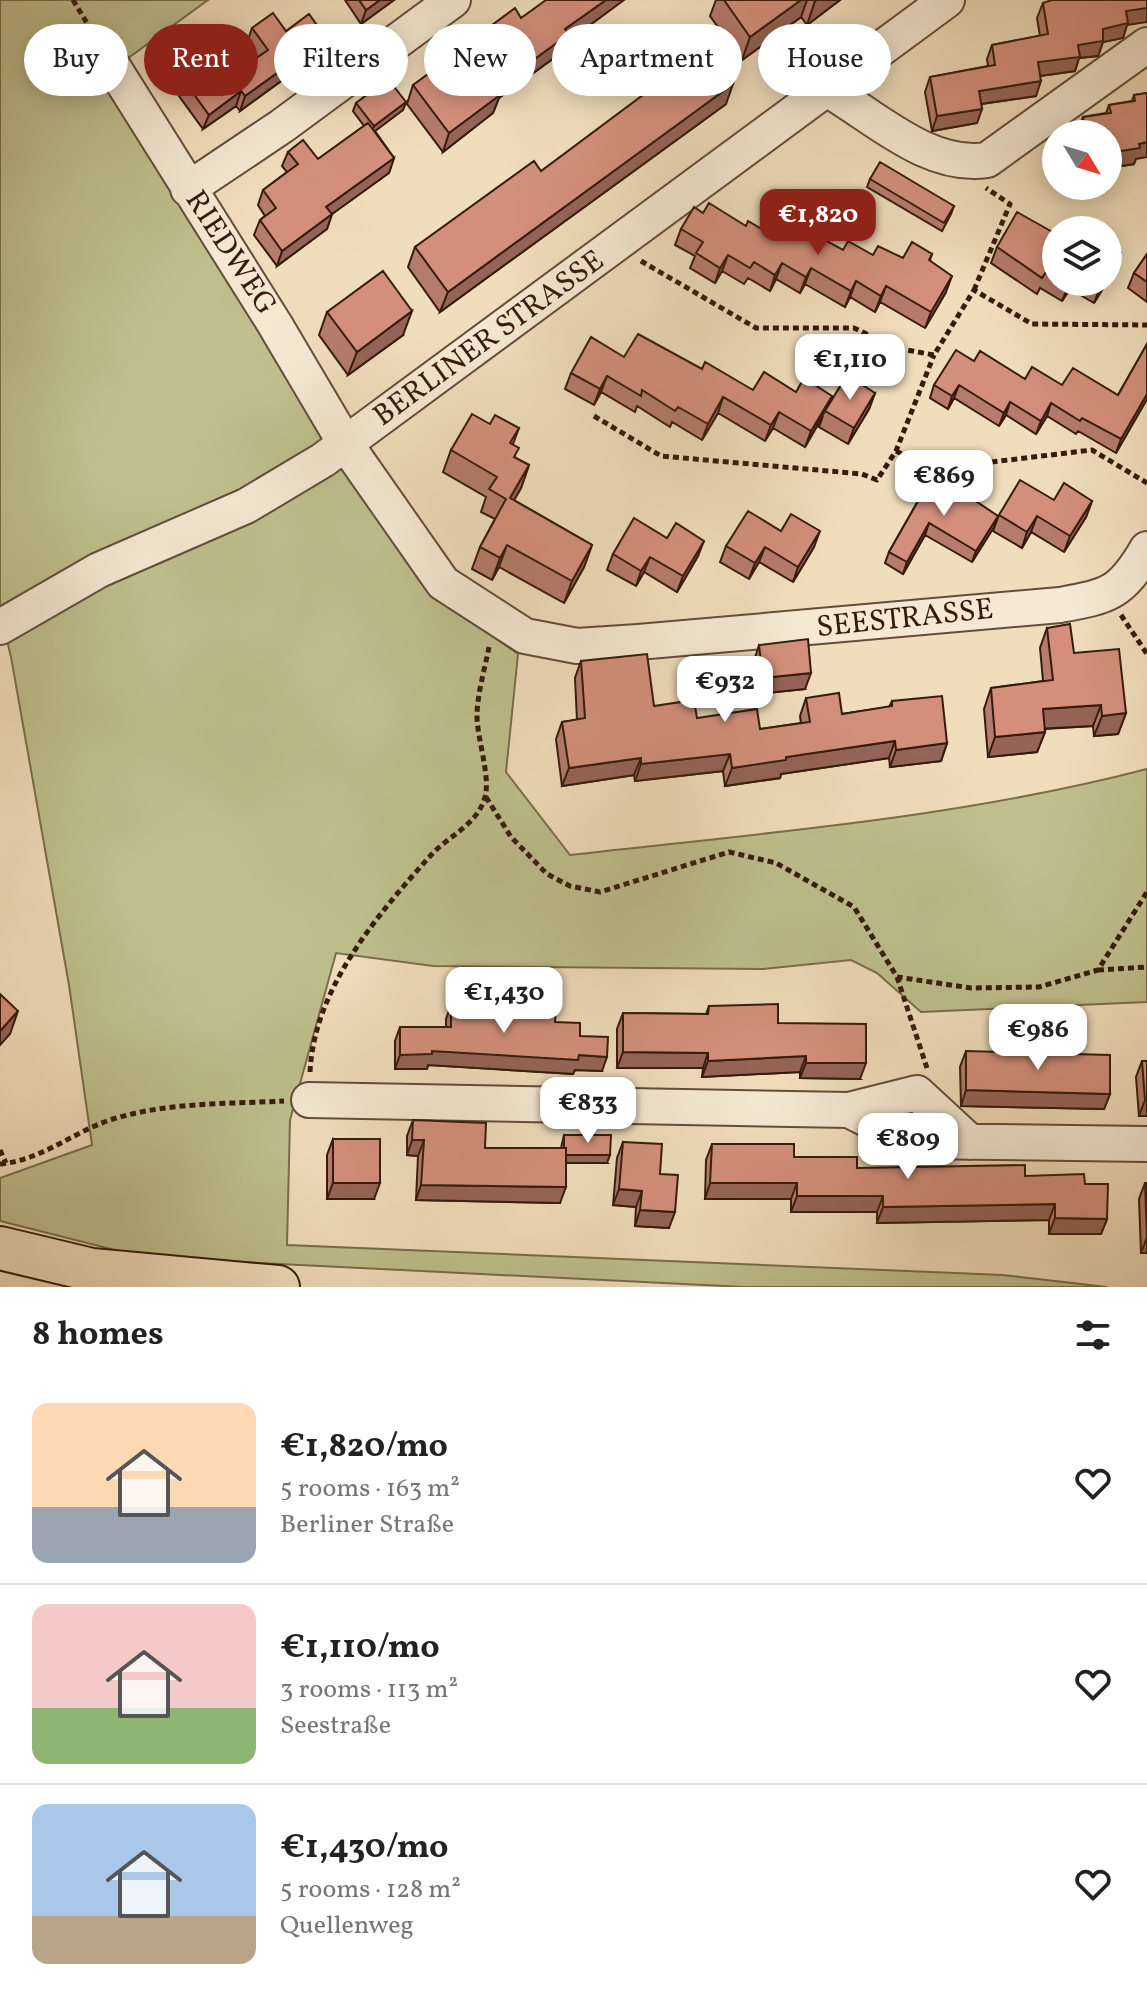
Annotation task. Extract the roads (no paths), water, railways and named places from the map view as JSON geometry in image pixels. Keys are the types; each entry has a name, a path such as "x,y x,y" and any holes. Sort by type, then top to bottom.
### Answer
{"main road":[{"path":"0,1248 92,1270 278,1287"}],"street":[{"path":"188,189 282,126 453,0"},
{"name":"BERLINER STRASSE","path":"891,38 937,3"},
{"path":"839,96 951,159 987,160 1147,45"},
{"name":"RIEDWEG","path":"128,91 274,323 345,443"},
{"name":"BERLINER STRASSE","path":"0,627 99,570 246,506 345,443 621,244 815,96"},
{"name":"SEESTRASSE","path":"345,443 443,583 525,636 577,646 957,617 1109,596 1136,569 1147,549"},
{"path":"309,1100 849,1110 917,1093 970,1142"},
{"path":"849,1110 910,1141 1147,1144"}]}
